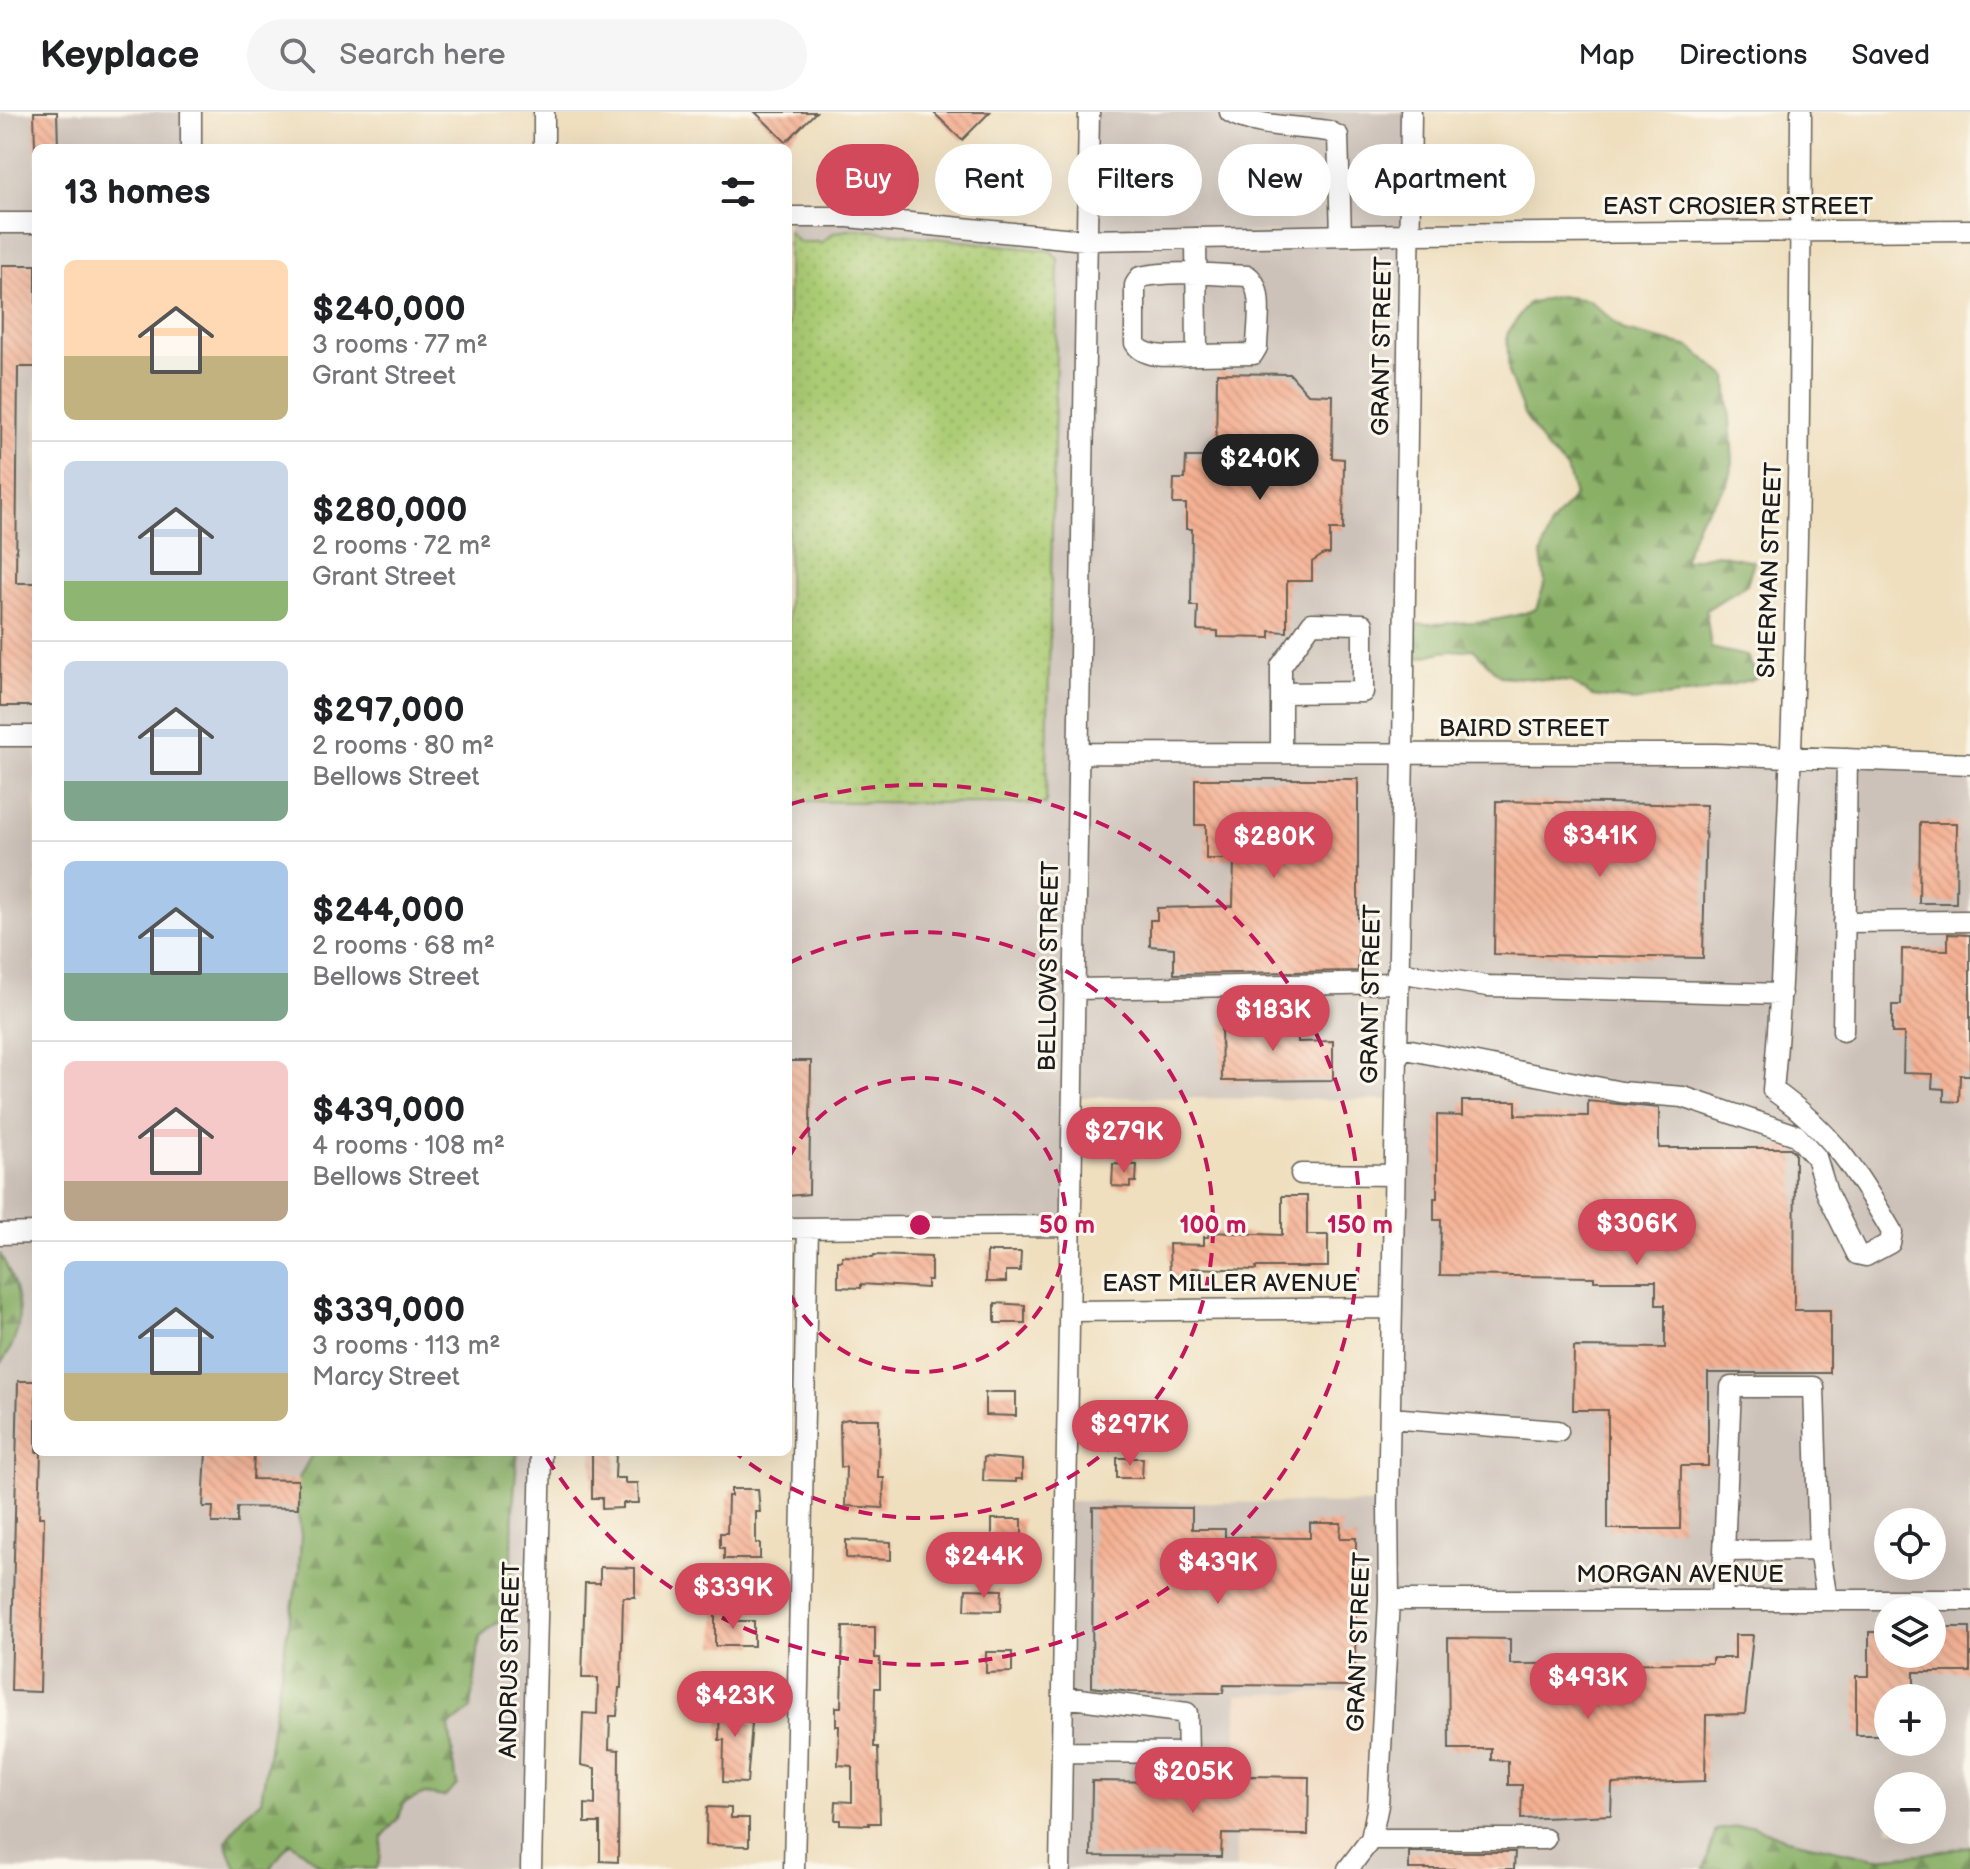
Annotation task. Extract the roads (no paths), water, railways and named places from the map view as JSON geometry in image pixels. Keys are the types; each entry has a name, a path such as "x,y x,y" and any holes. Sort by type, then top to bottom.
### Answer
{"street":[{"path":"191,112 191,144"},
{"path":"544,112 544,144"},
{"name":"BELLOWS STREET","path":"1060,1869 1089,112"},
{"path":"1230,112 1257,120 1328,131 1338,136 1341,235"},
{"name":"GRANT STREET","path":"1348,1869 1371,1839 1378,1805 1389,1600 1411,112"},
{"name":"SHERMAN STREET","path":"1773,1090 1781,994 1800,456 1801,112"},
{"name":"EAST CROSIER STREET","path":"792,217 848,217 1085,240 1970,230"},
{"path":"0,223 32,223"},
{"path":"1196,238 1197,355"},
{"path":"1248,276 1255,281 1257,347 1253,354 1197,355 1150,354 1139,350 1135,343 1135,285 1140,277 1248,276"},
{"path":"1281,693 1363,692 1363,624 1312,623 1281,666 1281,693 1281,753"},
{"path":"0,736 32,736"},
{"name":"BAIRD STREET","path":"1078,753 1716,754 1970,764"},
{"path":"1843,1031 1847,759"},
{"path":"1844,922 1970,921"},
{"path":"1075,989 1397,977 1488,986 1781,994"},
{"path":"1396,1047 1621,1092 1683,1097 1796,1135 1816,1157 1827,1193 1857,1254 1866,1256 1890,1243 1892,1232 1859,1176 1833,1140 1773,1090 1757,1120"},
{"path":"1301,1174 1394,1175"},
{"path":"794,1869 798,1228 1070,1226"},
{"path":"0,1234 32,1233"},
{"name":"EAST MILLER AVENUE","path":"1070,1311 1392,1308"},
{"path":"1722,1600 1731,1387 1814,1387 1819,1550 1827,1600"},
{"path":"1390,1418 1558,1431"},
{"name":"ANDRUS STREET","path":"531,1869 541,1456"},
{"path":"1724,1551 1819,1550"},
{"name":"MORGAN AVENUE","path":"1389,1600 1970,1600"},
{"path":"1062,1752 1188,1753 1187,1713 1064,1697"},
{"path":"1371,1839 1545,1839"}]}
